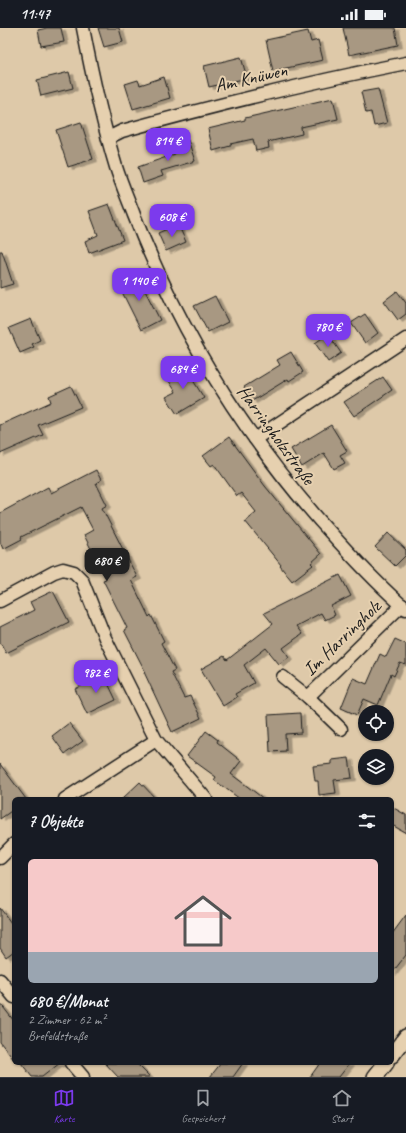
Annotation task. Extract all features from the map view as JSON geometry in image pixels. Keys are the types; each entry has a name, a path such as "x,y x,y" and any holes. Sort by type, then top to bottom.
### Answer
{"street":[{"name":"Harringholzstraße","path":"83,28 98,106 120,176 165,289 187,333 219,387 283,478 326,528 404,607"},
{"name":"Am Knüwen","path":"108,138 122,131 216,104 406,63"},
{"path":"255,439 406,339"},
{"path":"0,601 54,572 63,569 74,572 82,580 106,638 156,740 204,797"},
{"name":"Im Harringholz","path":"308,697 404,607"},
{"name":"Im Harringholz","path":"283,677 308,697 341,729"},
{"path":"68,797 156,740"},
{"path":"0,858 12,846"},
{"path":"0,980 12,995"},
{"path":"394,1052 406,1037"},
{"path":"73,1065 83,1077"},
{"path":"375,1077 384,1065"}],"building":[{"path":"47,28 61,28 64,42 41,46 38,30"},
{"path":"98,28 119,28 123,42 104,47"},
{"path":"343,28 395,28 398,45 349,55"},
{"path":"308,31 311,42 318,40 323,60 273,71 266,40"},
{"path":"241,57 247,78 209,87 204,66"},
{"path":"69,72 73,88 41,96 37,80"},
{"path":"164,77 170,98 133,109 125,84 138,80 140,85"},
{"path":"378,89 387,123 374,126 371,112 366,113 361,92"},
{"path":"333,98 338,119 301,127 302,134 268,142 269,148 256,151 253,139 230,144 230,146 213,151 208,129 245,120 245,118"},
{"path":"81,122 93,159 68,167 56,130"},
{"path":"188,140 195,161 161,171 163,176 143,183 138,167 175,154 173,145"},
{"path":"109,204 123,240 89,253 85,241 98,235 89,211"},
{"path":"178,224 186,242 166,251 158,233"},
{"path":"0,251 2,251 13,284 0,288"},
{"path":"137,275 160,320 141,330 118,284"},
{"path":"397,291 406,303 406,314 398,320 384,301"},
{"path":"215,296 228,322 208,332 194,306"},
{"path":"365,314 378,333 365,343 351,323"},
{"path":"31,319 40,340 32,344 34,347 20,353 9,328"},
{"path":"328,334 341,353 328,362 315,343"},
{"path":"291,352 303,372 289,381 288,379 252,401 244,387 280,365 277,360"},
{"path":"183,364 204,398 177,414 166,397 176,392 165,375"},
{"path":"383,377 392,390 354,416 344,402"},
{"path":"71,386 81,407 38,425 43,435 0,454 0,425 51,402 49,396"},
{"path":"331,425 347,451 340,455 345,463 334,469 324,453 302,467 291,449"},
{"path":"229,437 265,486 321,554 311,563 313,565 292,581 280,566 281,565 245,521 256,512 241,493 237,496 214,464 211,466 203,456"},
{"path":"96,470 101,480 96,483 107,505 102,508 137,577 131,580 149,617 151,615 164,641 161,643 175,670 171,672 184,698 190,696 201,718 172,732 144,672 145,671 124,630 127,628 103,580 106,579 84,535 93,530 81,507 21,537 22,539 3,549 0,542 0,513 48,487 51,493"},
{"path":"388,533 406,550 406,555 395,566 375,547"},
{"path":"340,575 351,596 331,606 335,615 325,620 321,613 296,626 302,634 283,648 289,657 279,664 266,648 244,665 254,683 235,694 237,697 223,706 201,669 224,656 227,660 273,624 264,613"},
{"path":"53,591 69,622 6,653 0,642 0,627 34,610 30,602"},
{"path":"395,639 406,644 406,665 400,663 394,676 391,674 378,705 364,699 361,705 358,705 357,715 341,708 353,678 367,684 380,654 386,657"},
{"path":"104,675 116,700 87,714 75,689"},
{"path":"300,713 301,733 285,734 286,751 270,752 268,715"},
{"path":"69,723 83,741 65,754 52,736"},
{"path":"206,731 241,761 231,774 261,797 237,797 214,780 216,777 187,756"},
{"path":"349,758 352,778 334,780 336,793 319,795 318,781 315,781 313,766 332,764 332,760"},
{"path":"0,764 25,797 12,797 12,810 0,819"},
{"path":"140,782 154,797 124,797"},
{"path":"394,808 406,815 406,833 394,826"},
{"path":"0,908 12,924 12,952 6,957 0,948"},
{"path":"406,915 406,955 394,970 394,931"},
{"path":"0,1003 12,1018 12,1057 0,1042"},
{"path":"23,1065 57,1065 42,1077 32,1077"},
{"path":"107,1065 138,1065 150,1077 118,1077"},
{"path":"219,1065 242,1065 233,1077 210,1077"},
{"path":"319,1065 348,1065 339,1077 310,1077"}]}
